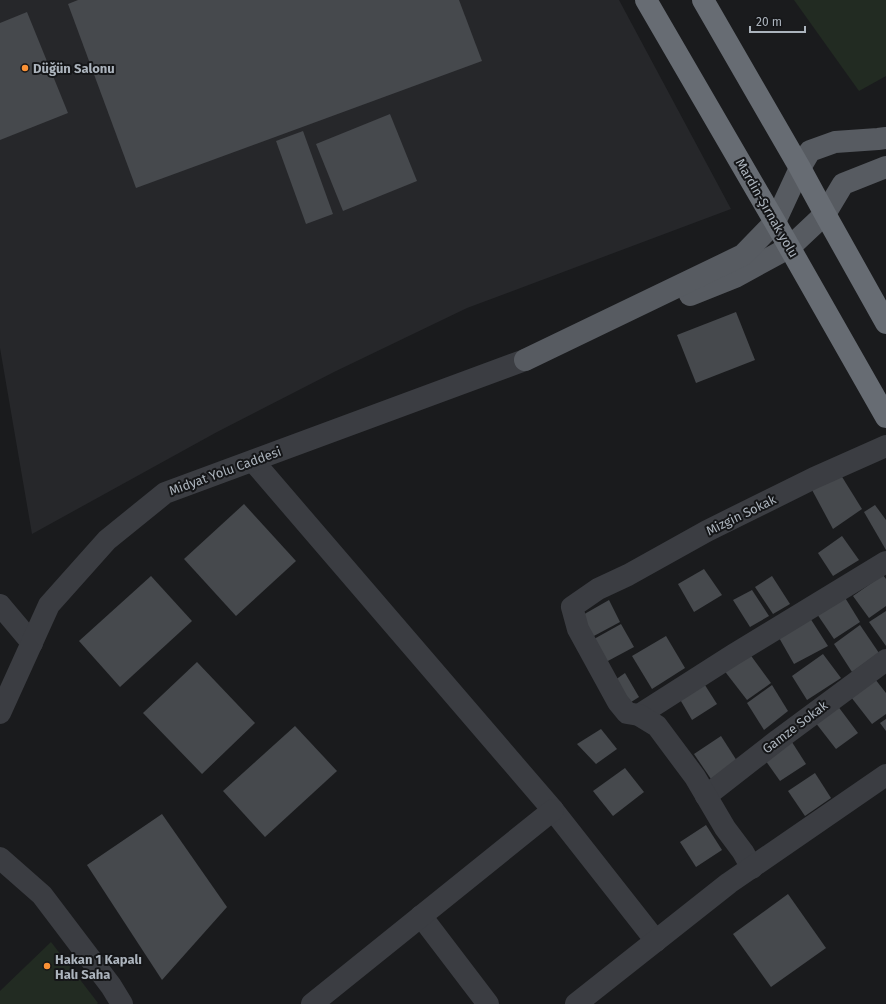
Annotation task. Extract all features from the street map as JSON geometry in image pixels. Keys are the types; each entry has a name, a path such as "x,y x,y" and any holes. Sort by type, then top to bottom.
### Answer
{"highway":[{"name":"Mardin-Şırnak yolu","path":"646,0 790,247 886,417"},
{"path":"703,0 800,168 886,323"}],"main road":[{"path":"526,360 743,255 775,222 800,168 810,151 835,142 878,140 886,138"},
{"path":"526,360 735,277 790,247 825,214 843,184 886,167"}],"street":[{"name":"Midyat Yolu Caddesi","path":"0,714 49,605 107,540 165,493 526,360"},
{"name":"Mizgin Sokak","path":"639,716 628,713 618,702 578,629 572,607 598,589 628,575 714,528 814,478 886,446"},
{"path":"254,461 553,810 656,941"},
{"path":"752,868 743,852 725,828 695,777 657,726 639,716 739,651 886,562"},
{"path":"0,605 32,643"},
{"name":"Gamze Sokak","path":"706,796 778,740 886,660"},
{"path":"576,1004 729,883 886,774"},
{"path":"312,1004 553,810"},
{"path":"0,858 42,895 111,986 122,1004"},
{"path":"421,916 488,1004"}],"shaded area":[{"path":"0,0 619,0 731,209 467,308 334,372 217,432 32,534 0,348"},
{"path":"794,0 886,0 886,76 859,91"},
{"name":"Hakan 1 Kapalı Halı Saha","path":"51,942 98,1003 0,1004 0,991"}],"building":[{"path":"78,0 459,0 482,61 136,188 68,4"},
{"name":"Düğün Salonu","path":"27,12 68,113 0,140 0,23"},
{"path":"390,114 417,181 343,211 316,144"},
{"path":"303,131 333,214 306,224 276,141"},
{"path":"736,312 755,360 696,383 677,335"},
{"path":"839,472 862,509 833,529 811,488"},
{"path":"244,504 296,561 236,616 184,559"},
{"path":"875,505 886,520 886,550 864,512"},
{"path":"842,536 859,560 833,576 818,553"},
{"path":"704,569 722,595 694,612 678,584"},
{"path":"883,575 886,579 886,606 869,618 853,596"},
{"path":"151,576 192,621 120,687 79,641"},
{"path":"772,576 790,604 773,614 755,587"},
{"path":"752,590 769,616 750,627 733,600"},
{"path":"844,596 860,622 834,639 817,614"},
{"path":"609,600 620,622 592,637 581,616"},
{"path":"886,611 886,646 869,622"},
{"path":"810,618 828,646 794,664 778,636"},
{"path":"621,624 634,647 606,662 594,639"},
{"path":"860,625 879,653 852,672 834,644"},
{"path":"666,636 685,668 652,689 632,656"},
{"path":"749,653 771,683 747,700 723,669"},
{"path":"823,654 841,678 807,700 792,676"},
{"path":"197,662 255,723 202,774 143,713"},
{"path":"625,673 639,697 628,704 615,680"},
{"path":"875,679 886,693 886,714 872,724 851,697"},
{"path":"703,682 717,704 692,720 678,696"},
{"path":"772,685 788,711 764,730 747,703"},
{"path":"837,705 858,733 836,749 815,722"},
{"path":"886,719 886,731 880,723"},
{"path":"295,726 337,771 265,837 223,791"},
{"path":"601,729 617,749 596,764 577,744"},
{"path":"721,736 737,761 711,779 694,754"},
{"path":"790,739 806,764 780,781 763,757"},
{"path":"625,768 644,792 613,816 593,791"},
{"path":"815,773 831,798 805,816 788,791"},
{"path":"162,814 227,907 162,980 87,865"},
{"path":"706,825 722,850 696,867 680,842"},
{"path":"788,894 826,948 771,987 733,934"}],"place":[{"name":"Düğün Salonu","path":"25,68"},
{"name":"Hakan 1 Kapalı Halı Saha","path":"47,966"}]}
